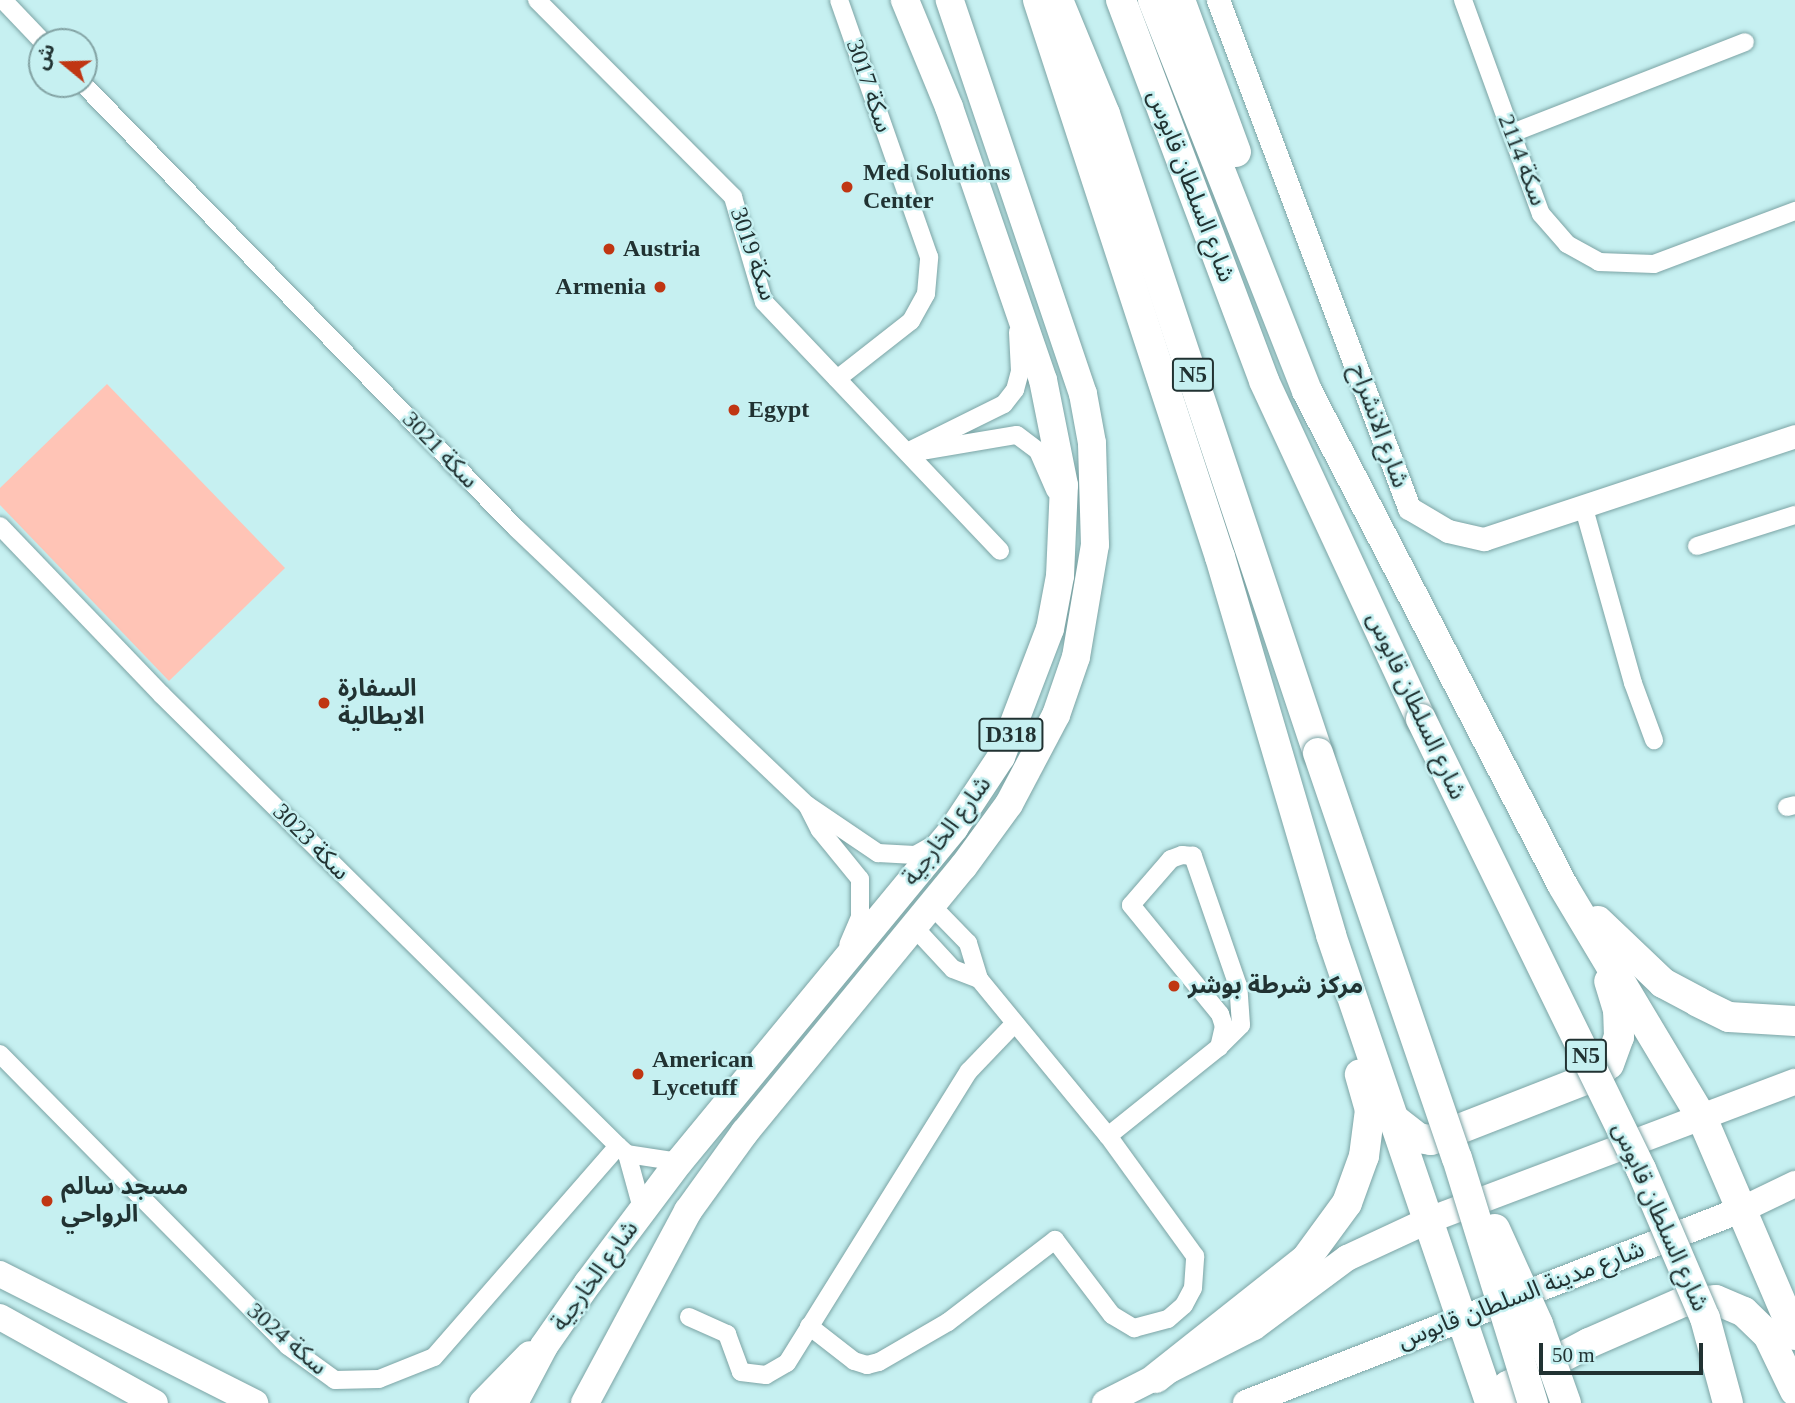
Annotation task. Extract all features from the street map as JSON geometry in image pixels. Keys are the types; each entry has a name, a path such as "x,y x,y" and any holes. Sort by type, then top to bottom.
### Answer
{"highway":[{"path":"1038,0 1220,557 1331,935 1490,1403"},
{"name":"N5","path":"1058,0 1109,127 1318,753 1457,1157 1533,1403"},
{"name":"شارع السلطان قابوس","path":"1121,0 1264,381 1421,719 1641,1169 1705,1318 1723,1373 1728,1403"},
{"path":"1153,0 1307,391 1563,886 1703,1120 1795,1335"},
{"path":"1180,0 1247,183 1270,296"},
{"path":"1563,886 1663,983 1729,1017 1795,1021"},
{"path":"1394,1119 1418,1138 1430,1140 1595,1076 1609,1065 1619,1037 1618,1010 1591,932"},
{"path":"1156,1378 1306,1259 1347,1203 1364,1156 1370,1110 1328,964 1331,935"},
{"path":"1457,1157 1538,1324 1566,1403"},
{"path":"1503,1403 1508,1386 1590,1343 1683,1302 1716,1300 1744,1312 1768,1335 1795,1391"},
{"path":"1723,1373 1736,1403"}],"main road":[{"name":"شارع الخارجية","path":"514,1403 544,1346 679,1162 944,840 1001,757 1027,700 1050,629 1065,523 1064,485 1043,380 949,107 905,0"},
{"name":"شارع الخارجية","path":"585,1403 688,1211 745,1132 923,916 1009,804 1056,715 1087,611 1094,545 1092,443 1083,394 950,0"},
{"path":"1105,1403 1254,1327 1347,1258 1429,1220 1703,1120 1795,1082"},
{"name":"شارع مدينة السلطان قابوس","path":"1246,1403 1743,1209 1795,1184"},
{"path":"0,1274 255,1403"},
{"path":"0,1317 155,1403"},
{"path":"597,1403 617,1339"},
{"path":"482,1403 529,1356 544,1346"}],"street":[{"path":"3,0 30,28"},
{"name":"سكة 3019","path":"537,0 733,197 764,302 1000,551"},
{"name":"سكة 3017","path":"837,379 911,321 926,294 929,257 839,0"},
{"name":"شارع الانشراح","path":"1218,0 1409,508 1448,531 1484,539 1795,436"},
{"name":"سكة 2114","path":"1462,0 1541,214 1567,244 1599,262 1654,264 1795,211"},
{"path":"1512,133 1745,42"},
{"name":"سكة 3021","path":"97,98 517,528 807,805 878,853 915,855 944,840"},
{"path":"907,452 987,415 1015,390 1020,346 1012,287"},
{"path":"907,452 1017,435 1038,452 1065,523"},
{"path":"1583,505 1633,684 1654,740"},
{"path":"1697,546 1795,514"},
{"name":"سكة 3023","path":"0,526 161,694 623,1150 643,1212"},
{"name":"سكة 3021","path":"807,805 820,830 860,879 860,917 836,972"},
{"path":"1108,1136 1219,1047 1241,1025 1243,1005 1193,856 1182,855 1171,859 1130,905 1220,1014 1224,1026 1219,1047"},
{"path":"923,916 953,969 979,979"},
{"path":"809,1326 854,1360 867,1365 879,1362 948,1322 1055,1240 1112,1315 1134,1328 1168,1319 1184,1306 1198,1271 1195,1256 1108,1136 979,979 968,943 923,916"},
{"path":"689,1317 727,1334 737,1365 750,1376 766,1375 786,1363 969,1071 1015,1023"},
{"name":"سكة 3024","path":"0,1054 288,1346 335,1380 379,1379 434,1357 623,1150"},
{"path":"623,1150 679,1162"}],"shaded area":[{"path":"107,384 285,568 169,681 0,505 0,488"}],"place":[{"name":"Med Solutions Center","path":"847,187"},
{"name":"Austria","path":"609,249"},
{"name":"Armenia","path":"660,287"},
{"name":"Egypt","path":"734,410"},
{"name":"السفارة الايطالية","path":"324,703"},
{"name":"مركز شرطة بوشر","path":"1174,986"},
{"name":"American Lycetuff","path":"638,1074"},
{"name":"مسجد سالم الرواحي","path":"47,1201"}]}
